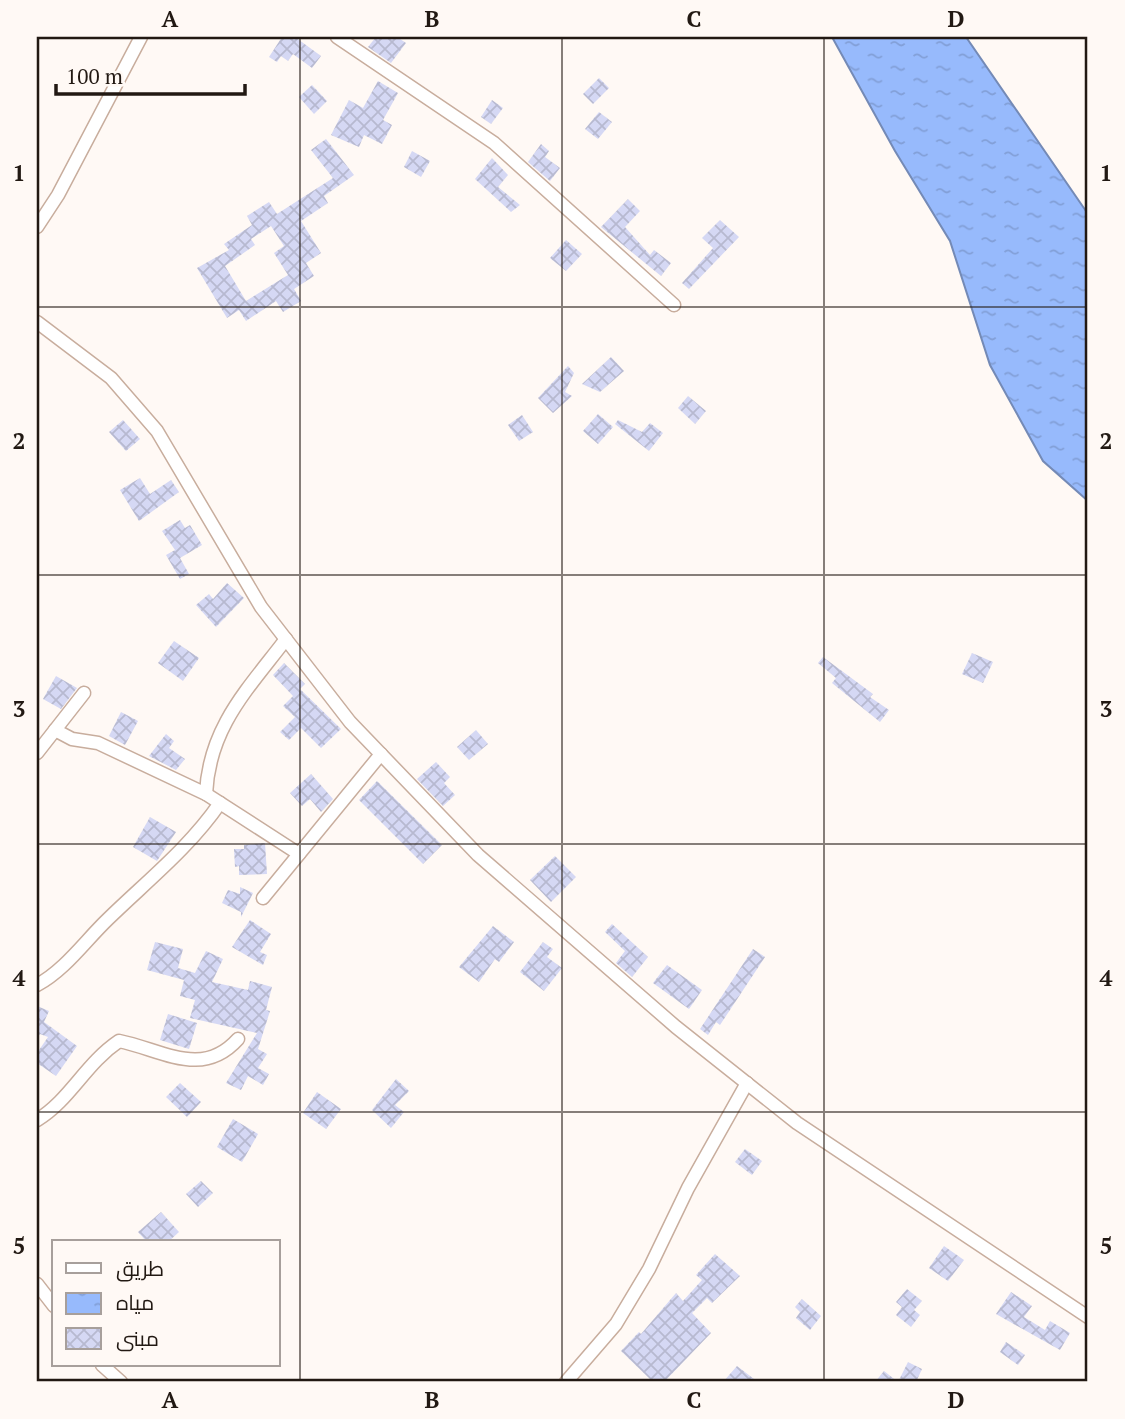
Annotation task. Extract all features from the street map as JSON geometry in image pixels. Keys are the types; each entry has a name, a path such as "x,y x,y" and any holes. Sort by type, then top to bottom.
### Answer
{"street":[{"path":"37,227 58,195 141,37"},
{"path":"337,37 494,144 674,305"},
{"path":"37,322 111,378 157,430 261,607 350,722 478,855 676,1027 797,1123 1088,1317"},
{"path":"206,794 207,773 218,733 286,639"},
{"path":"37,753 84,693"},
{"path":"55,730 72,739 99,743 206,794 299,854"},
{"path":"263,898 381,754"},
{"path":"37,985 66,963 165,866 200,831 220,803"},
{"path":"37,1120 55,1108 83,1072 119,1041 199,1060 214,1059 238,1039"},
{"path":"566,1382 616,1324 649,1269 688,1188 747,1083"},
{"path":"37,1284 52,1303"},
{"path":"103,1366 121,1382"}],"water":[{"path":"832,37 966,37 1088,214 1088,501 1043,461 990,365 950,241 895,151"}],"building":[{"path":"282,37 295,37 321,56 312,68 293,54 288,61 281,56 277,62 269,57"},
{"path":"376,37 397,37 406,43 391,63 368,47"},
{"path":"599,78 609,88 593,104 583,94"},
{"path":"378,81 398,93 383,120 392,125 382,144 364,135 359,147 331,135 349,100 363,108"},
{"path":"312,85 327,101 314,114 299,97"},
{"path":"492,100 503,108 491,124 481,117"},
{"path":"599,112 612,122 598,139 585,129"},
{"path":"326,139 354,175 324,196 328,203 301,221 321,253 306,263 314,276 294,289 301,301 283,312 276,301 246,321 239,310 227,318 197,268 229,250 224,244 252,225 247,216 269,202 277,214 333,178 311,150","holes":["271,226 284,246 274,253 288,275 246,301 225,266 255,245 251,239"]},
{"path":"541,144 549,151 545,157 560,168 550,181 528,162"},
{"path":"412,151 430,161 421,177 404,167"},
{"path":"492,158 508,175 498,187 520,205 511,212 475,179"},
{"path":"628,199 640,211 625,227 650,255 654,250 671,263 661,276 601,227"},
{"path":"720,220 739,237 689,289 682,283 713,248 702,238"},
{"path":"566,240 582,254 566,271 550,258"},
{"path":"611,357 624,371 600,392 582,384"},
{"path":"568,366 574,373 565,392 572,396 553,413 538,398"},
{"path":"688,396 706,411 695,424 678,408"},
{"path":"598,414 613,427 598,444 583,431"},
{"path":"522,415 533,432 519,441 508,425"},
{"path":"123,420 140,439 126,451 109,432"},
{"path":"618,420 642,432 650,423 663,433 649,451 615,424"},
{"path":"140,478 150,494 171,480 179,492 139,521 120,490"},
{"path":"180,520 185,528 190,525 202,545 180,558 189,574 180,579 166,555 175,550 162,531"},
{"path":"227,583 244,598 216,627 196,605 209,594 213,599"},
{"path":"174,641 199,658 183,681 158,663"},
{"path":"972,653 993,662 983,683 962,674"},
{"path":"823,657 873,694 870,697 889,710 880,722 832,683 836,678 818,663"},
{"path":"284,663 305,684 300,689 341,729 321,748 301,728 289,740 280,732 295,717 283,706 293,696 273,675"},
{"path":"56,676 77,688 61,709 43,699"},
{"path":"121,712 138,721 125,745 109,736"},
{"path":"476,730 488,744 469,760 457,747"},
{"path":"166,734 174,741 169,748 185,759 176,770 149,756"},
{"path":"436,762 450,777 444,783 455,795 443,806 417,779"},
{"path":"311,774 333,799 321,812 310,799 302,806 290,793"},
{"path":"377,781 442,845 423,864 359,800"},
{"path":"150,817 176,832 157,861 133,847"},
{"path":"265,843 267,874 239,875 239,866 235,867 234,849"},
{"path":"555,856 576,877 551,902 530,880"},
{"path":"240,887 253,893 241,917 241,912 222,903 228,890 240,894"},
{"path":"250,920 271,934 260,952 267,955 263,965 232,947"},
{"path":"612,924 648,957 632,977 616,963 625,951 605,932"},
{"path":"493,926 514,942 499,962 495,959 479,982 459,967"},
{"path":"155,942 183,949 178,968 195,973 206,951 223,959 212,982 248,990 250,981 272,987 266,1010 270,1011 258,1049 267,1054 258,1068 269,1074 263,1085 248,1076 241,1090 226,1083 257,1033 190,1018 195,1000 180,996 184,980 147,970"},
{"path":"543,942 553,949 547,957 562,968 544,991 520,972"},
{"path":"753,949 765,957 720,1025 716,1022 708,1035 700,1029"},
{"path":"667,965 702,990 689,1009 653,983"},
{"path":"37,1006 49,1011 44,1022 77,1046 56,1076 37,1063 37,1053 48,1037 40,1034 37,1039"},
{"path":"168,1014 197,1023 189,1049 160,1040"},
{"path":"396,1079 409,1091 395,1105 404,1112 391,1128 372,1110"},
{"path":"180,1083 201,1102 187,1117 166,1097"},
{"path":"317,1092 341,1109 326,1129 303,1113"},
{"path":"233,1119 258,1134 242,1162 217,1147"},
{"path":"745,1149 762,1161 752,1175 735,1162"},
{"path":"201,1181 213,1193 198,1207 186,1194"},
{"path":"161,1212 179,1232 170,1240 145,1240 138,1232"},
{"path":"944,1246 964,1260 948,1281 929,1268"},
{"path":"715,1254 740,1276 712,1303 707,1298 692,1313 711,1333 664,1382 653,1382 621,1351 639,1332 641,1334 676,1293 683,1301 702,1280 696,1275"},
{"path":"907,1289 922,1301 914,1310 920,1315 911,1327 896,1315 902,1307 896,1302"},
{"path":"1011,1292 1032,1306 1024,1317 1045,1330 1050,1321 1070,1333 1060,1350 996,1314"},
{"path":"802,1299 821,1316 810,1330 796,1318 800,1312 795,1307"},
{"path":"1006,1342 1025,1355 1018,1365 1000,1352"},
{"path":"908,1362 922,1369 916,1382 898,1382"},
{"path":"737,1366 758,1382 723,1382"},
{"path":"884,1371 898,1382 875,1382"}]}
